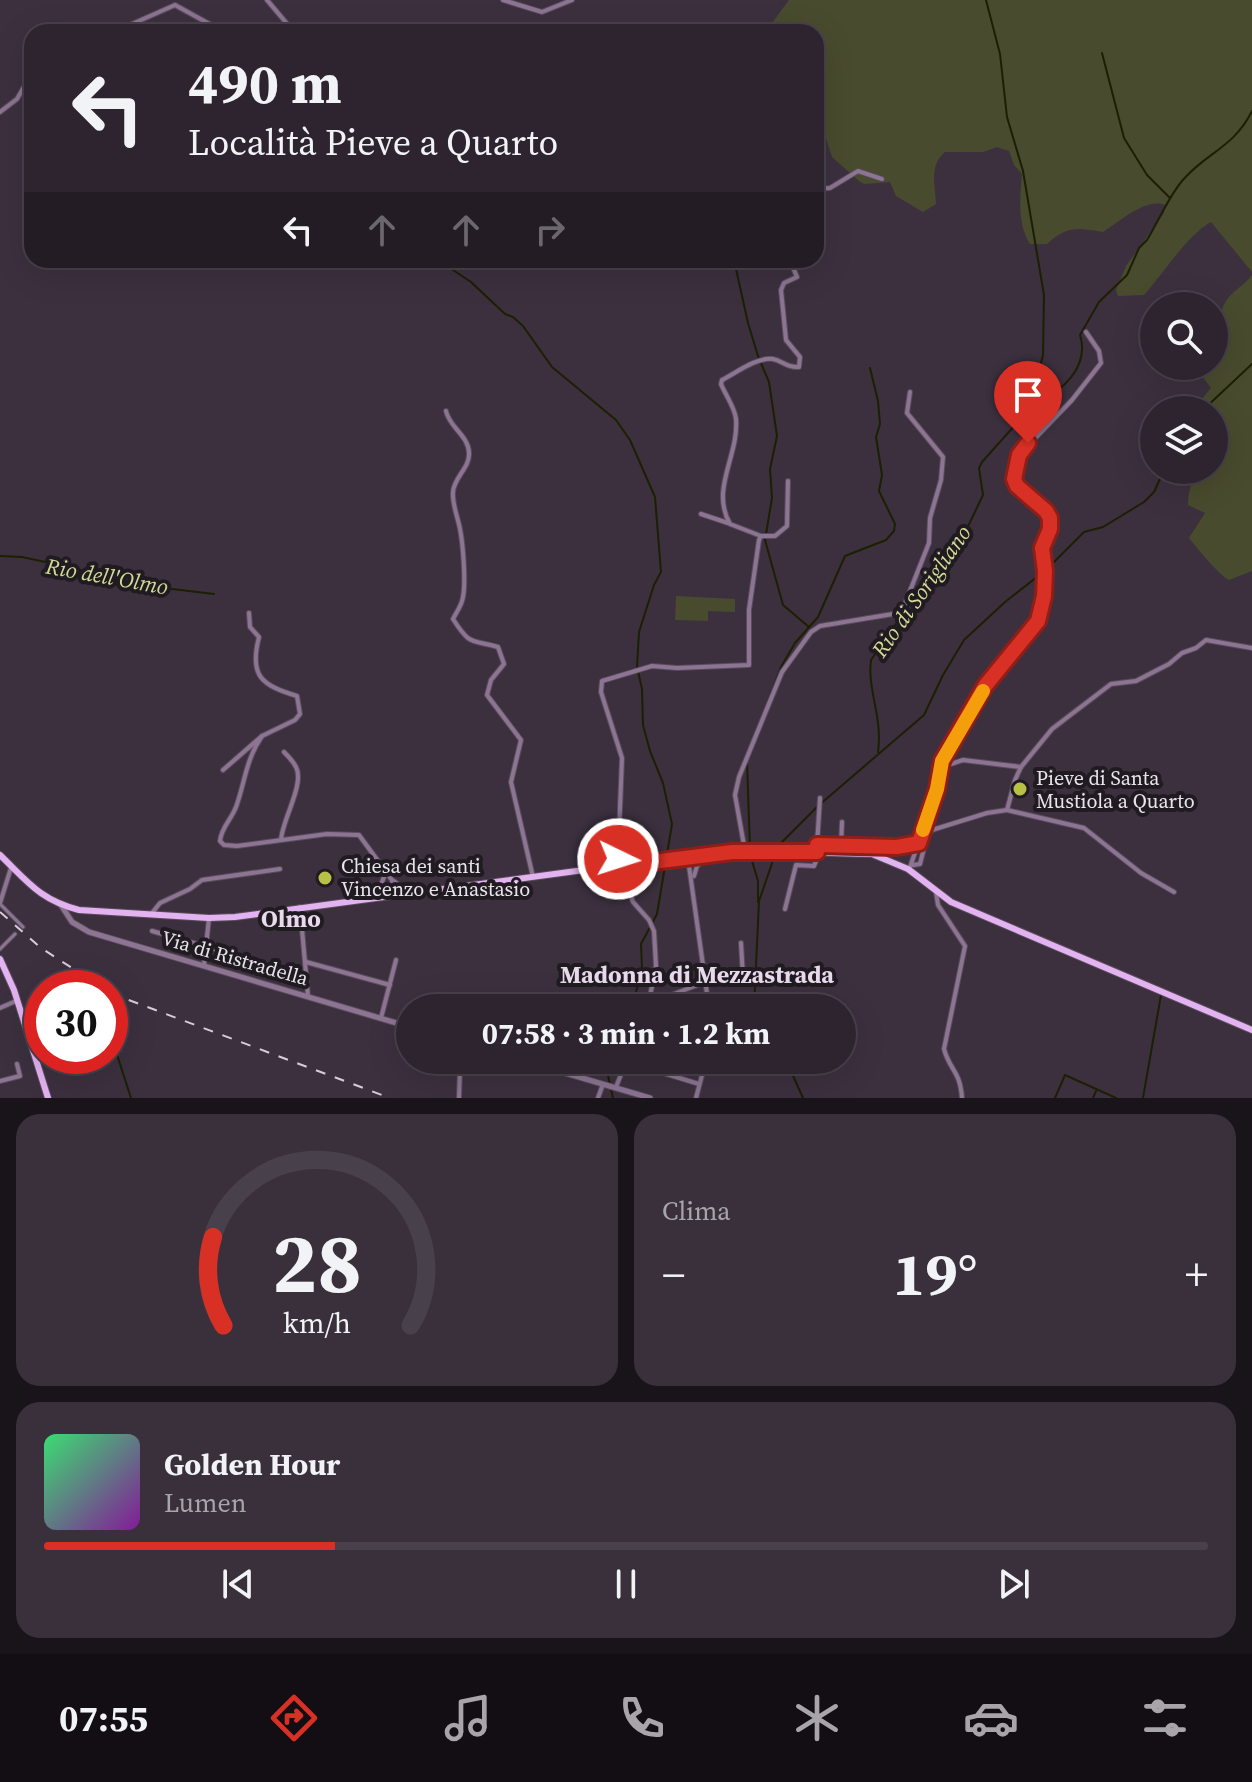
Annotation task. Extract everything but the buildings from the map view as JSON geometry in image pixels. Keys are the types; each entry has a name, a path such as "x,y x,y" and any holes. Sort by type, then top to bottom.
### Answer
{"main road":[{"path":"0,855 40,894 61,905 79,910 209,918 695,855 817,849 872,854 911,868 951,902 1252,1030"},
{"path":"1,959 18,1001 48,1098"}],"street":[{"path":"267,0 287,24"},
{"path":"503,0 542,12 572,0"},
{"path":"132,24 175,5 209,24"},
{"path":"0,112 17,99 24,87"},
{"path":"824,188 858,171 882,179"},
{"path":"730,524 721,498 736,417 721,384 722,380 768,359 776,359 792,368 799,367 800,357 786,340 781,290 784,283 797,277 793,268"},
{"path":"911,868 937,789 939,768 985,686 1038,621 1044,596 1042,548 1050,529 1050,518 1017,486 1015,465 1024,446 1072,400 1101,363 1099,351 1086,332"},
{"path":"745,851 735,795 739,777 782,672 811,632 820,626 899,613 929,543 930,518 941,480 943,457 907,413 910,392"},
{"path":"446,411 448,422 466,442 470,453 455,481 452,495 463,560 463,598 453,619 476,644 498,647 502,652 504,664 491,680 487,695 521,740 511,782 533,877"},
{"path":"701,514 761,536 775,536 787,526 788,481"},
{"path":"650,994 656,966 653,928 633,902 618,859 622,758 601,692 602,681 652,666 749,665 749,610 761,536"},
{"path":"223,770 262,736 295,720 301,708 297,696 268,684 259,676 253,656 259,637 250,627 249,613"},
{"path":"1007,810 1021,767 1052,729 1111,684 1136,681 1206,640 1252,648"},
{"path":"262,736 247,764 237,805 220,833 220,841 229,846 327,834 359,835 392,880 411,893"},
{"path":"281,840 298,785 298,769 284,752"},
{"path":"939,768 963,760 1021,767"},
{"path":"785,909 796,865 814,866 820,798"},
{"path":"911,868 920,864 927,836 932,830 1007,810 1084,828 1141,873 1174,892"},
{"path":"841,846 842,822"},
{"path":"817,849 897,847 919,843"},
{"path":"697,866 712,854"},
{"path":"695,855 689,866 706,994"},
{"path":"693,878 697,866 695,855"},
{"path":"670,859 689,866"},
{"path":"12,866 0,904 23,927"},
{"path":"152,913 160,903 202,880 280,869"},
{"path":"386,871 381,885 382,891 388,895 393,887 392,880"},
{"path":"366,898 381,885"},
{"path":"936,892 938,905 965,946 944,1049 960,1077 962,1098"},
{"name":"Via di Ristradella","path":"61,905 72,922 89,932 396,1023"},
{"path":"300,907 308,996"},
{"path":"204,965 209,918"},
{"path":"152,931 266,964"},
{"path":"1,959 5,957 0,949 15,934"},
{"path":"674,994 705,982 743,977 741,943"},
{"path":"381,1018 396,960"},
{"path":"306,962 390,985"},
{"path":"0,1008 18,1001"},
{"path":"0,1081 20,1076 17,1064"},
{"path":"459,1098 460,1074"},
{"path":"569,1074 650,1098"},
{"path":"616,1088 622,1074"},
{"path":"668,1074 699,1084"},
{"path":"696,1098 702,1074"},
{"path":"598,1098 603,1084"}],"green space":[{"path":"789,0 1252,0 1252,272 1211,222 1184,245 1146,292 1118,296 1116,290 1126,266 1164,213 1165,205 1158,203 1141,207 1103,232 1073,229 1047,244 1030,244 1021,219 1022,174 1014,165 1009,151 997,147 983,152 945,152 935,169 936,204 923,212 896,196 890,182 864,184 832,157 824,132 824,24 772,24"},
{"path":"1252,275 1252,571 1229,580 1189,538 1205,513 1188,505 1192,484 1228,484 1228,396 1204,396 1211,388 1205,380 1228,380 1228,299"},
{"path":"676,596 735,599 735,612 708,611 708,621 675,620"}],"waterway":[{"path":"986,0 1000,54 1007,117 1023,171 1044,295 1043,355 1034,390 1034,404"},
{"path":"1102,53 1124,138 1147,175 1170,198"},
{"path":"1035,403 1064,385 1077,368 1081,358 1080,335 1099,302 1127,275 1139,248 1147,240 1177,188 1191,171 1236,134 1252,111"},
{"path":"450,268 523,326 552,367 616,420 630,440 655,497 661,572 639,632 637,667 642,689 643,725 663,783 672,824 657,914 641,944 642,968 636,994"},
{"path":"736,268 748,323 769,382 777,436 770,469 772,498 765,540 783,605 809,627"},
{"path":"1218,396 1252,364"},
{"path":"747,756 781,667 795,643 818,617 845,556 886,540 894,531 895,524 879,491 882,475 876,437 880,424 870,368"},
{"name":"Rio di Sorigliano","path":"878,752 871,660 916,595 945,565 961,541 983,495 979,468 982,462 1033,405"},
{"path":"1047,569 1084,532 1103,527 1144,502 1158,484"},
{"name":"Rio dell'Olmo","path":"0,556 22,557 139,585 214,594"},
{"path":"755,994 759,901 778,846 818,806 924,715 964,640 1042,573"},
{"path":"747,762 750,848"},
{"path":"750,854 758,881 758,902"},
{"path":"1143,1098 1161,995"},
{"name":"Rio dell'Olmo","path":"123,1074 131,1098"},
{"path":"608,1074 613,1098"},
{"path":"792,1074 803,1098"},
{"path":"1055,1098 1065,1075 1116,1098"},
{"path":"1093,1098 1096,1091"}],"railway":[{"path":"0,912 41,948 75,970"},
{"path":"128,1000 390,1098"}],"slow traffic":[{"path":"923,830 937,789 942,761 983,691"}],"place":[{"name":"Pieve di Santa Mustiola a Quarto","path":"1020,789"},
{"name":"Chiesa dei santi Vincenzo e Anastasio","path":"325,878"}],"district":[{"name":"Olmo","path":"291,918"},
{"name":"Madonna di Mezzastrada","path":"697,974"}],"route":[{"path":"618,859 621,866 732,852 817,852 817,845 897,847 919,843 937,789 942,761 985,686 1038,621 1044,596 1042,548 1050,529 1050,518 1017,486 1014,479 1015,465 1028,443"}]}
